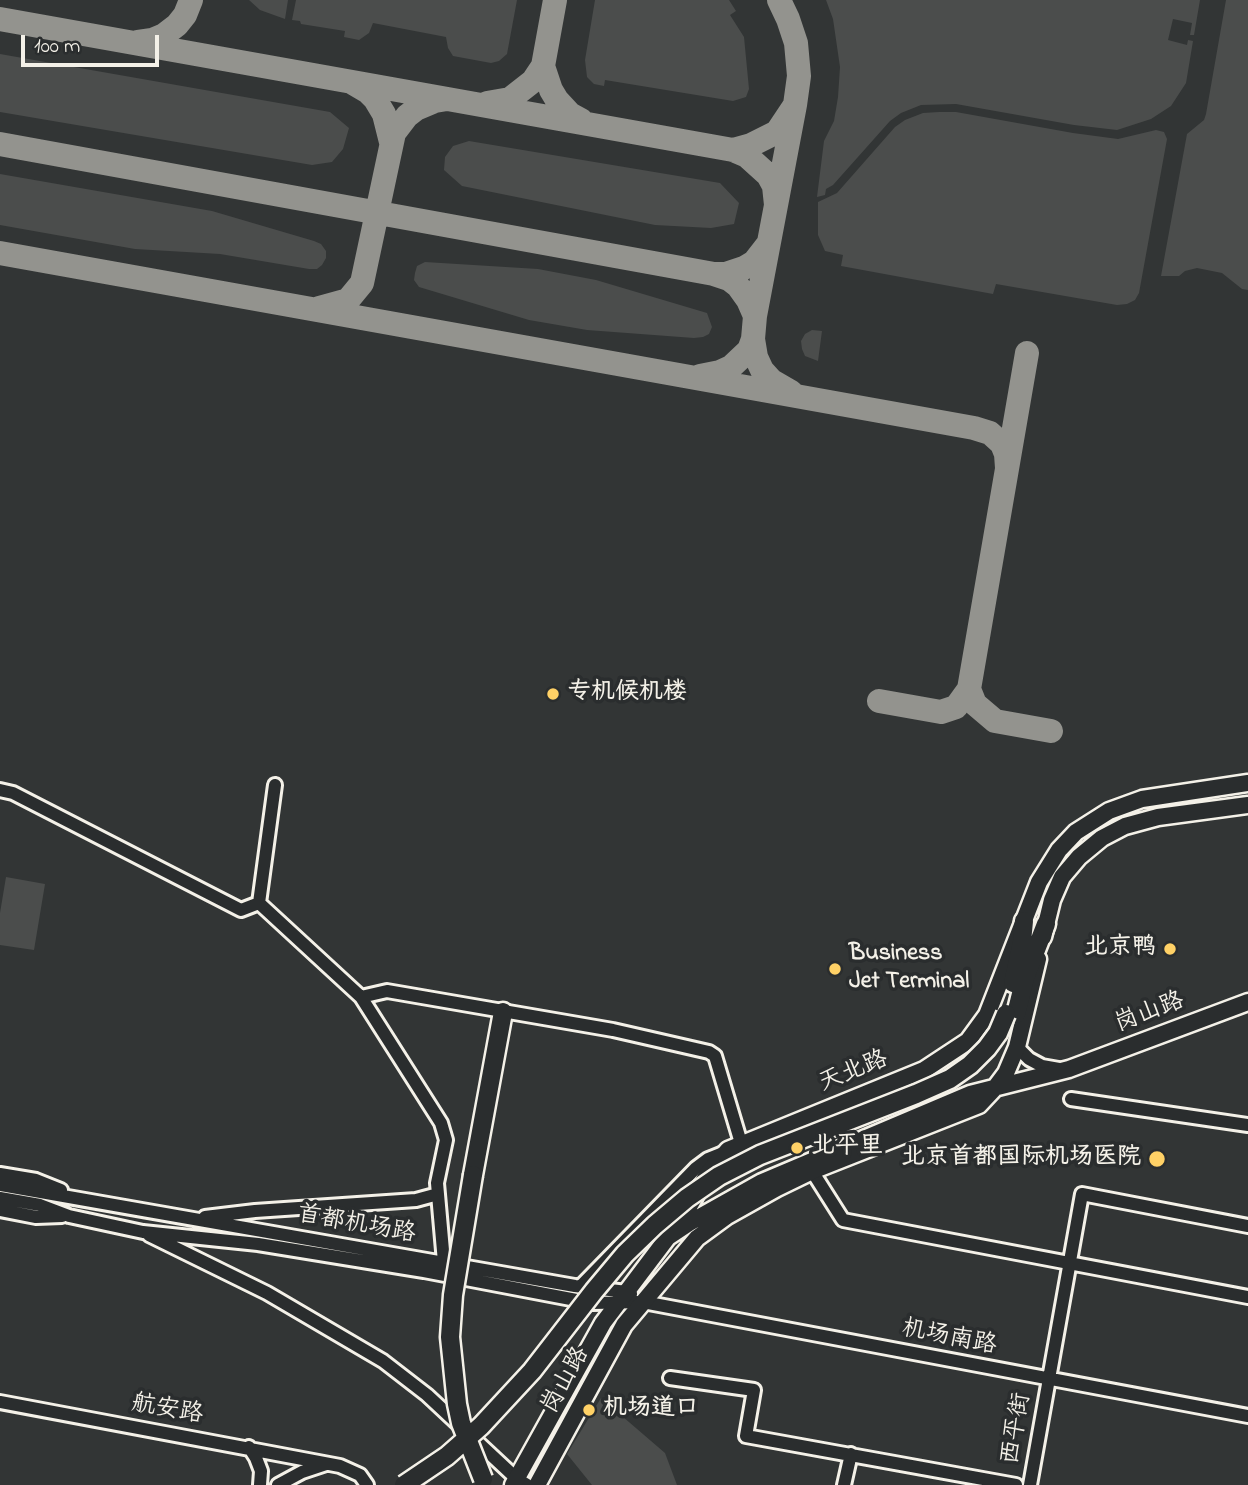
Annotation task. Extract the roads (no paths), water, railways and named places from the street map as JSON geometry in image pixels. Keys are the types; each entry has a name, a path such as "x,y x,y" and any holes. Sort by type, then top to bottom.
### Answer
{"highway":[{"path":"425,1485 450,1467 501,1420 544,1372 625,1270 676,1219 693,1206 740,1178 790,1154 964,1083 997,1054 1008,1036 1024,921"},
{"path":"404,1485 447,1456 481,1426 532,1371 625,1254 655,1224 687,1198 719,1176 760,1155 925,1091 950,1079 979,1058 1011,1014 1046,924"},
{"path":"485,1483 461,1423 450,1337 453,1295 503,1012"}],"main road":[{"name":"天北路","path":"622,1297 682,1222 708,1173 723,1153 741,1143 924,1070 959,1048 979,1029 987,1015 1036,888 1053,859 1076,832 1119,806 1154,796 1248,783"},
{"path":"643,1302 679,1257 710,1227 763,1195 812,1171 979,1105 995,1089 1006,1073 1017,1048 1054,894 1069,867 1084,852 1125,826 1158,817 1248,805"},
{"name":"岗山路","path":"995,1089 1069,1069 1248,1002"},
{"name":"天北路","path":"668,1237 762,1181 970,1094 995,1089"},
{"name":"岗山路","path":"519,1483 603,1323 622,1297"},
{"name":"岗山路","path":"537,1485 624,1325 643,1302"}],"street":[{"path":"259,903 275,785"},
{"path":"0,790 13,793 241,910 259,903"},
{"path":"259,903 361,997 444,1131 446,1140 437,1183 444,1262"},
{"path":"361,997 387,991 613,1030 709,1052 715,1056 741,1143"},
{"path":"1017,1048 1042,1066 1069,1069"},
{"path":"1071,1099 1248,1125"},
{"path":"581,1286 696,1168 723,1153"},
{"path":"812,1171 843,1220 1248,1297"},
{"name":"首都机场路","path":"0,1174 36,1180 78,1197"},
{"name":"首都机场路","path":"0,1185 581,1286 622,1297"},
{"path":"190,1219 255,1211 416,1200 438,1194"},
{"name":"西平街","path":"1030,1485 1082,1194 1248,1226"},
{"name":"首都机场路","path":"0,1198 40,1205 69,1216 143,1232 258,1244 592,1303 622,1297"},
{"name":"首都机场路","path":"0,1210 36,1217 69,1216"},
{"path":"143,1232 146,1210"},
{"name":"首都机场路","path":"143,1232 267,1293 383,1361 427,1395 519,1483"},
{"name":"机场南路","path":"622,1297 1248,1416"},
{"path":"670,1378 754,1390 746,1436 1016,1485"},
{"name":"航安路","path":"0,1402 249,1447 327,1464 360,1475 368,1485"},
{"path":"249,1447 261,1471 260,1485"},
{"path":"844,1485 851,1454"},
{"path":"278,1485 302,1472 327,1464"}],"place":[{"name":"专机候机楼","path":"553,694"},
{"name":"北京鸭","path":"1170,949"},
{"name":"Business Jet Terminal","path":"835,969"},
{"name":"北平里","path":"797,1148"},
{"name":"北京首都国际机场医院","path":"1157,1159"},
{"name":"机场道口","path":"589,1410"}]}
